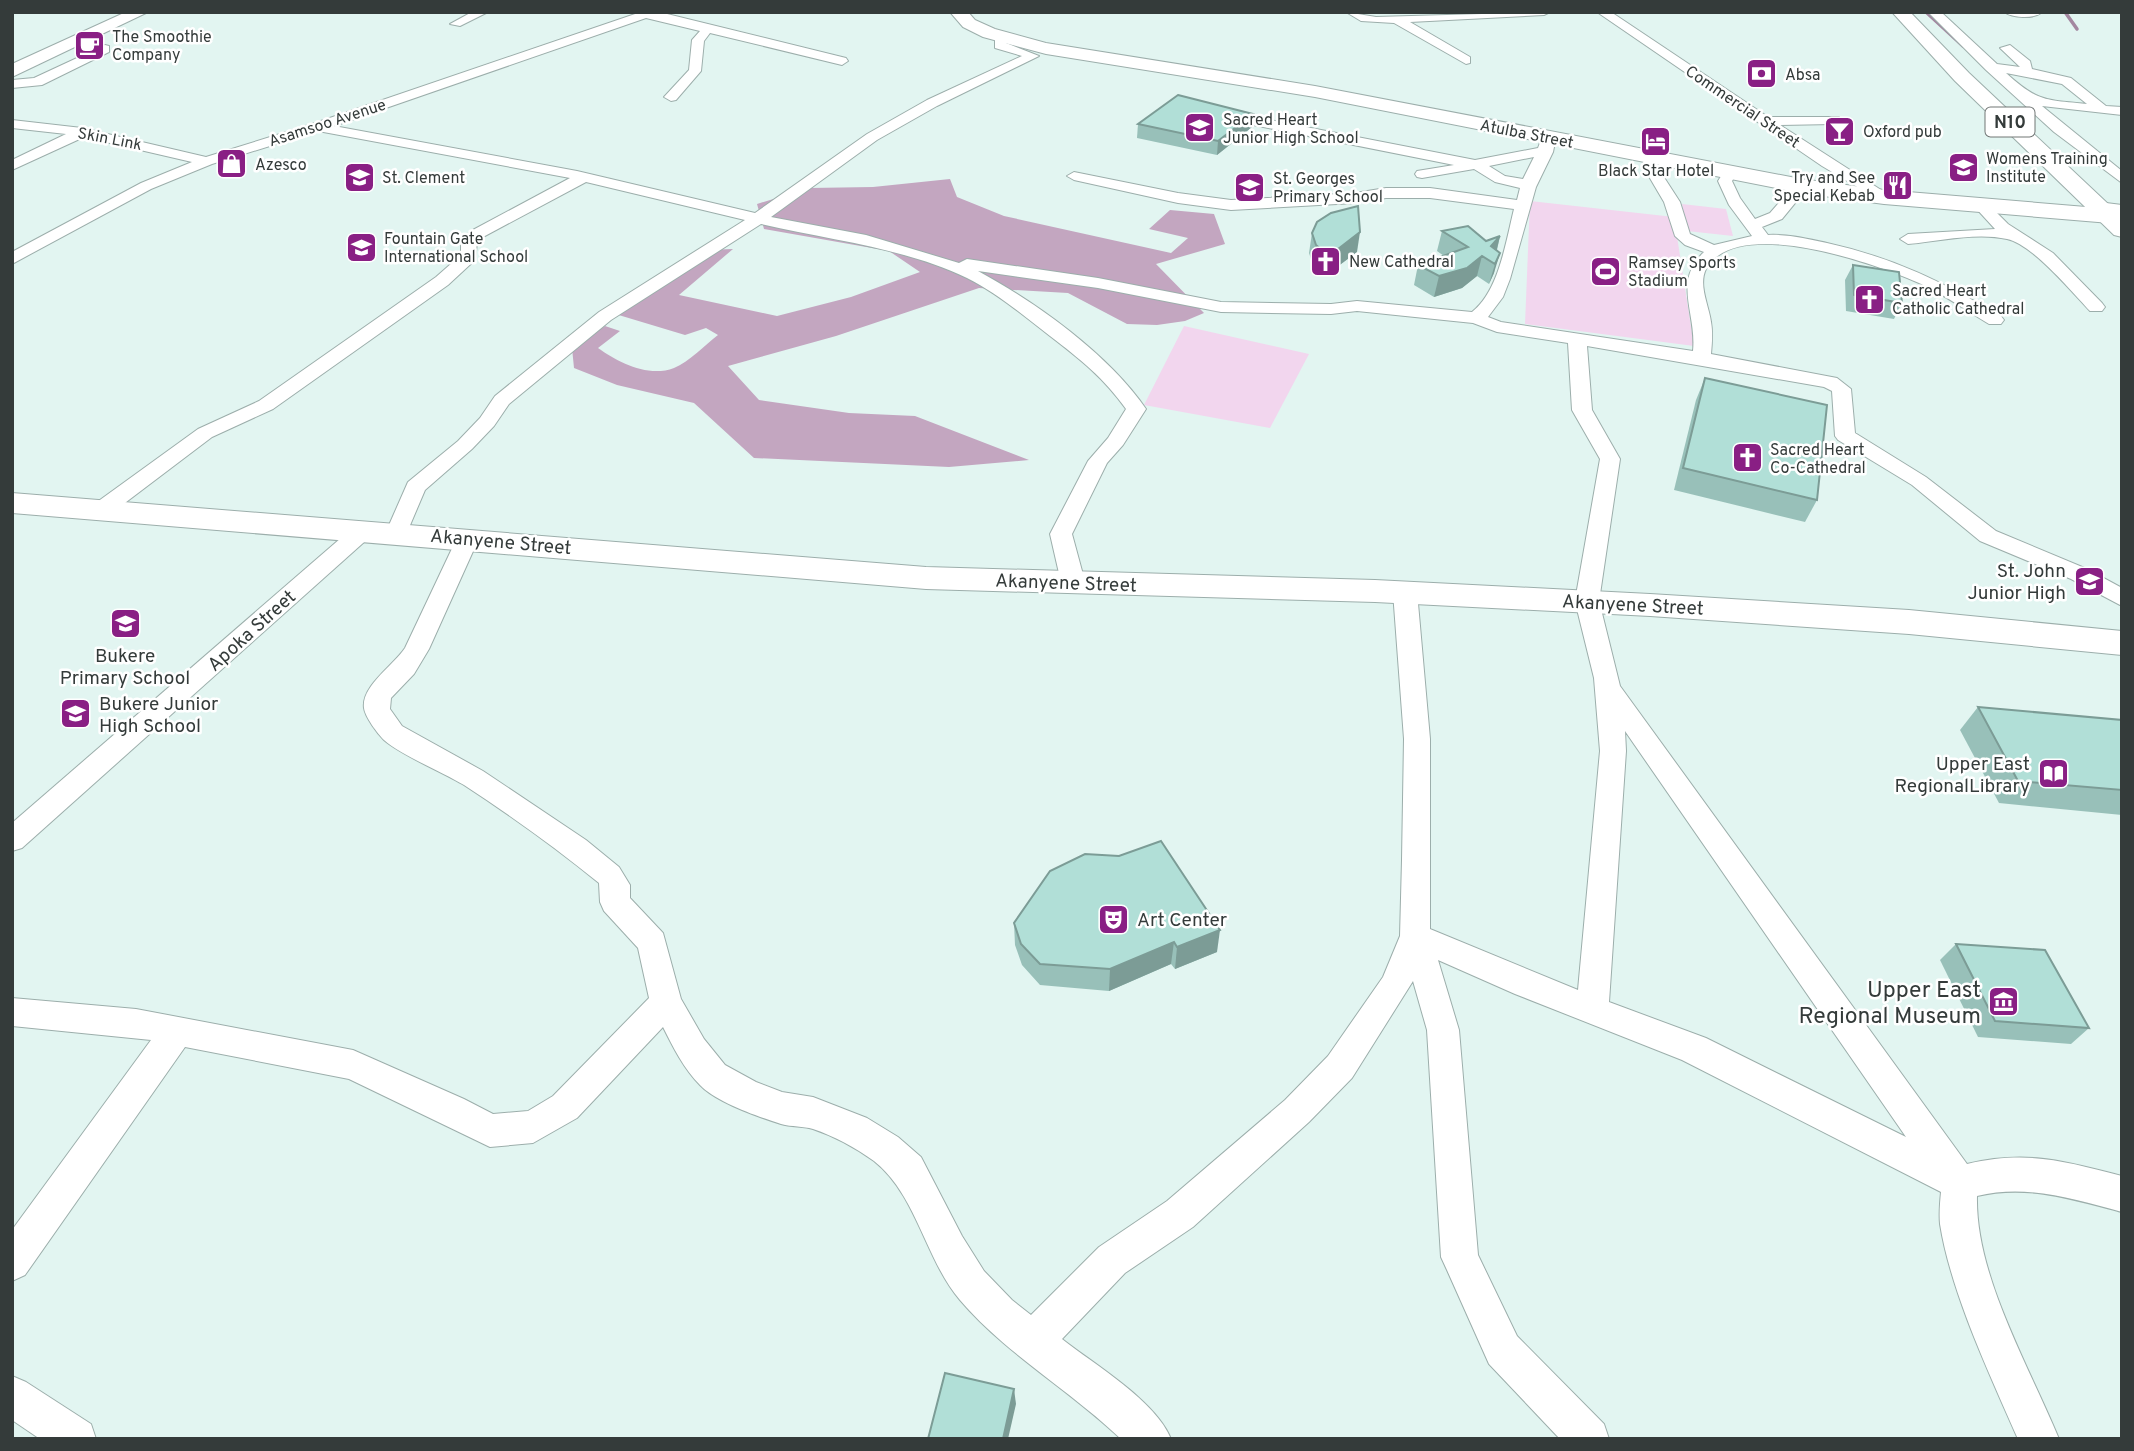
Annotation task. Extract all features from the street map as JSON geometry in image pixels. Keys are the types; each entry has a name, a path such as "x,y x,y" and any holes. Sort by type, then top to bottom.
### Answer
{"main road":[{"path":"12,71 140,12"},
{"name":"Atulba Street","path":"958,12 971,27 1001,38 1112,59 1262,82 1547,144 1650,156 1801,186 1884,197 2115,215"},
{"name":"N10","path":"1900,12 1962,77 2115,215"},
{"name":"N10","path":"1912,12 1981,66 1999,93 2071,162 2115,215"},
{"name":"Akanyene Street","path":"12,503 468,538 926,578 1405,592 1587,601 1909,621 2122,643"}],"street":[{"path":"456,24 482,12"},
{"path":"1352,12 1368,19 1398,20 1544,12"},
{"name":"Commercial Street","path":"1604,12 1768,121 1826,163 1884,197"},
{"path":"1934,12 1981,66 2025,97 2090,156 2122,179"},
{"path":"2010,12 2035,13"},
{"path":"650,13 707,30 842,61"},
{"name":"Asamsoo Avenue","path":"12,259 111,204 207,160 317,127 650,13"},
{"path":"1398,20 1466,60"},
{"path":"671,97 695,71 698,40 707,30"},
{"path":"380,531 416,487 465,445 487,422 502,400 605,316 758,219 872,137 932,103 1033,56 999,45 1001,38"},
{"path":"2006,48 2026,64 2027,68 2023,71"},
{"path":"12,84 37,82 105,49"},
{"path":"1981,66 2023,71 2066,82 2103,110"},
{"path":"1999,93 2053,105 2122,111"},
{"path":"1209,112 1477,165 1500,179 1528,185"},
{"path":"1768,121 1834,120"},
{"name":"Skin Link","path":"12,124 82,132 207,160"},
{"path":"317,127 584,177 758,219 827,231 934,259 1098,282 1221,307 1331,309 1357,306 1476,318 1497,327 1701,358 1830,382 1841,389 1845,436 1919,481 1988,536 2079,574 2122,598"},
{"path":"12,166 82,132"},
{"path":"1422,174 1477,165 1547,144"},
{"path":"1476,318 1483,315 1497,291 1528,185 1547,144"},
{"path":"1650,156 1651,168 1672,202 1684,236 1691,242 1713,250"},
{"path":"1730,173 1726,181 1729,195 1758,232 1828,248 1925,280 1995,320"},
{"path":"1074,176 1178,198 1231,205 1356,198 1386,193 1430,193 1524,206"},
{"path":"101,510 205,433 265,405 442,281 469,256 469,243 477,234 584,177"},
{"path":"1701,358 1703,324 1695,298 1698,266 1713,250 1758,232 1776,216 1801,186"},
{"path":"1981,205 2012,234 2047,257 2096,307"},
{"path":"1909,239 1972,233 2012,234"},
{"path":"934,259 972,274 1003,291 1094,361 1114,379 1136,409 1116,441 1098,461 1061,534 1073,582"},
{"path":"1577,340 1582,410 1610,459 1587,601 1608,688 1613,751 1592,1010"},
{"name":"Apoka Street","path":"12,841 380,531"},
{"path":"468,538 418,649 405,668 378,696 377,710 393,733 473,778 609,875 615,884 615,902 652,942 666,1002 692,1050 713,1076 745,1094 782,1108 813,1113 855,1130 886,1149 908,1169 949,1249 971,1284 998,1314 1116,1406 1151,1439"},
{"path":"1405,592 1417,739 1415,936 1443,1030 1460,1257 1503,1350 1589,1439"},
{"path":"1608,688 1959,1183 1958,1222 1969,1266 2001,1353 2039,1439"},
{"path":"1033,1341 1112,1260 1180,1214 1297,1111 1340,1068 1396,984 1415,936"},
{"path":"1415,936 1592,1010 1694,1049 1959,1183 1998,1174 2049,1175 2122,1194"},
{"path":"12,1013 136,1023 354,1065 452,1110 490,1131 533,1128 565,1107 666,1002"},
{"path":"12,1262 178,1030"},
{"path":"12,1396 76,1439"}],"shaded area":[{"path":"950,179 957,197 1004,216 1171,253 1188,238 1149,229 1170,210 1214,214 1225,244 1156,264 1204,313 1185,321 1157,325 1127,324 1068,293 979,288 836,336 728,366 759,400 849,413 915,416 1029,460 949,467 754,458 694,403 617,385 574,368 572,348 605,326 620,331 598,348 624,363 654,371 664,371 680,365 718,335 706,328 685,335 612,313 705,250 733,249 679,295 777,316 851,297 920,272 889,251 764,229 757,204 809,188 873,187"},
{"name":"Ramsey Sports Stadium","path":"1530,201 1674,217 1694,346 1525,324"},
{"path":"1682,204 1726,209 1733,236 1687,231"},
{"path":"1184,326 1309,354 1270,428 1144,405"}],"building":[{"path":"1178,95 1253,114 1218,141 1138,124"},
{"path":"1358,206 1360,232 1329,256 1316,245 1312,233 1317,222 1331,213"},
{"path":"1468,226 1486,241 1500,236 1491,246 1500,253 1495,264 1482,256 1467,268 1439,276 1418,265 1468,247 1442,231"},
{"path":"1853,265 1899,272 1902,303 1854,295"},
{"name":"Sacred Heart Co-Cathedral","path":"1705,378 1827,405 1817,500 1683,468"},
{"path":"1978,707 2122,720 2122,790 2018,781"},
{"name":"Art Center","path":"1161,841 1220,930 1177,947 1174,942 1110,969 1040,964 1021,944 1014,923 1050,871 1085,854 1119,856"},
{"path":"1956,944 2045,950 2089,1028 1995,1021"},
{"path":"945,1373 1014,1389 1003,1439 928,1439"}],"waterway":[{"path":"1926,12 1963,46"},
{"path":"2065,12 2077,29"}],"place":[{"name":"The Smoothie Company","path":"89,45"},
{"name":"Absa","path":"1762,74"},
{"name":"Sacred Heart Junior High School","path":"1200,128"},
{"name":"Oxford pub","path":"1840,131"},
{"name":"Black Star Hotel","path":"1656,141"},
{"name":"Azesco","path":"232,164"},
{"name":"Womens Training Institute","path":"1963,167"},
{"name":"St. Clement","path":"359,177"},
{"name":"Try and See Special Kebab","path":"1898,186"},
{"name":"St. Georges Primary School","path":"1250,187"},
{"name":"Fountain Gate International School","path":"361,247"},
{"name":"New Cathedral","path":"1326,261"},
{"name":"Ramsey Sports Stadium","path":"1605,271"},
{"name":"Sacred Heart Catholic Cathedral","path":"1869,299"},
{"name":"Sacred Heart Co-Cathedral","path":"1747,458"},
{"name":"St. John Junior High","path":"2089,581"},
{"name":"Bukere Primary School","path":"125,624"},
{"name":"Bukere Junior High School","path":"76,714"},
{"name":"Upper East RegionalLibrary","path":"2053,774"},
{"name":"Art Center","path":"1114,919"},
{"name":"Upper East Regional Museum","path":"2004,1002"}]}
